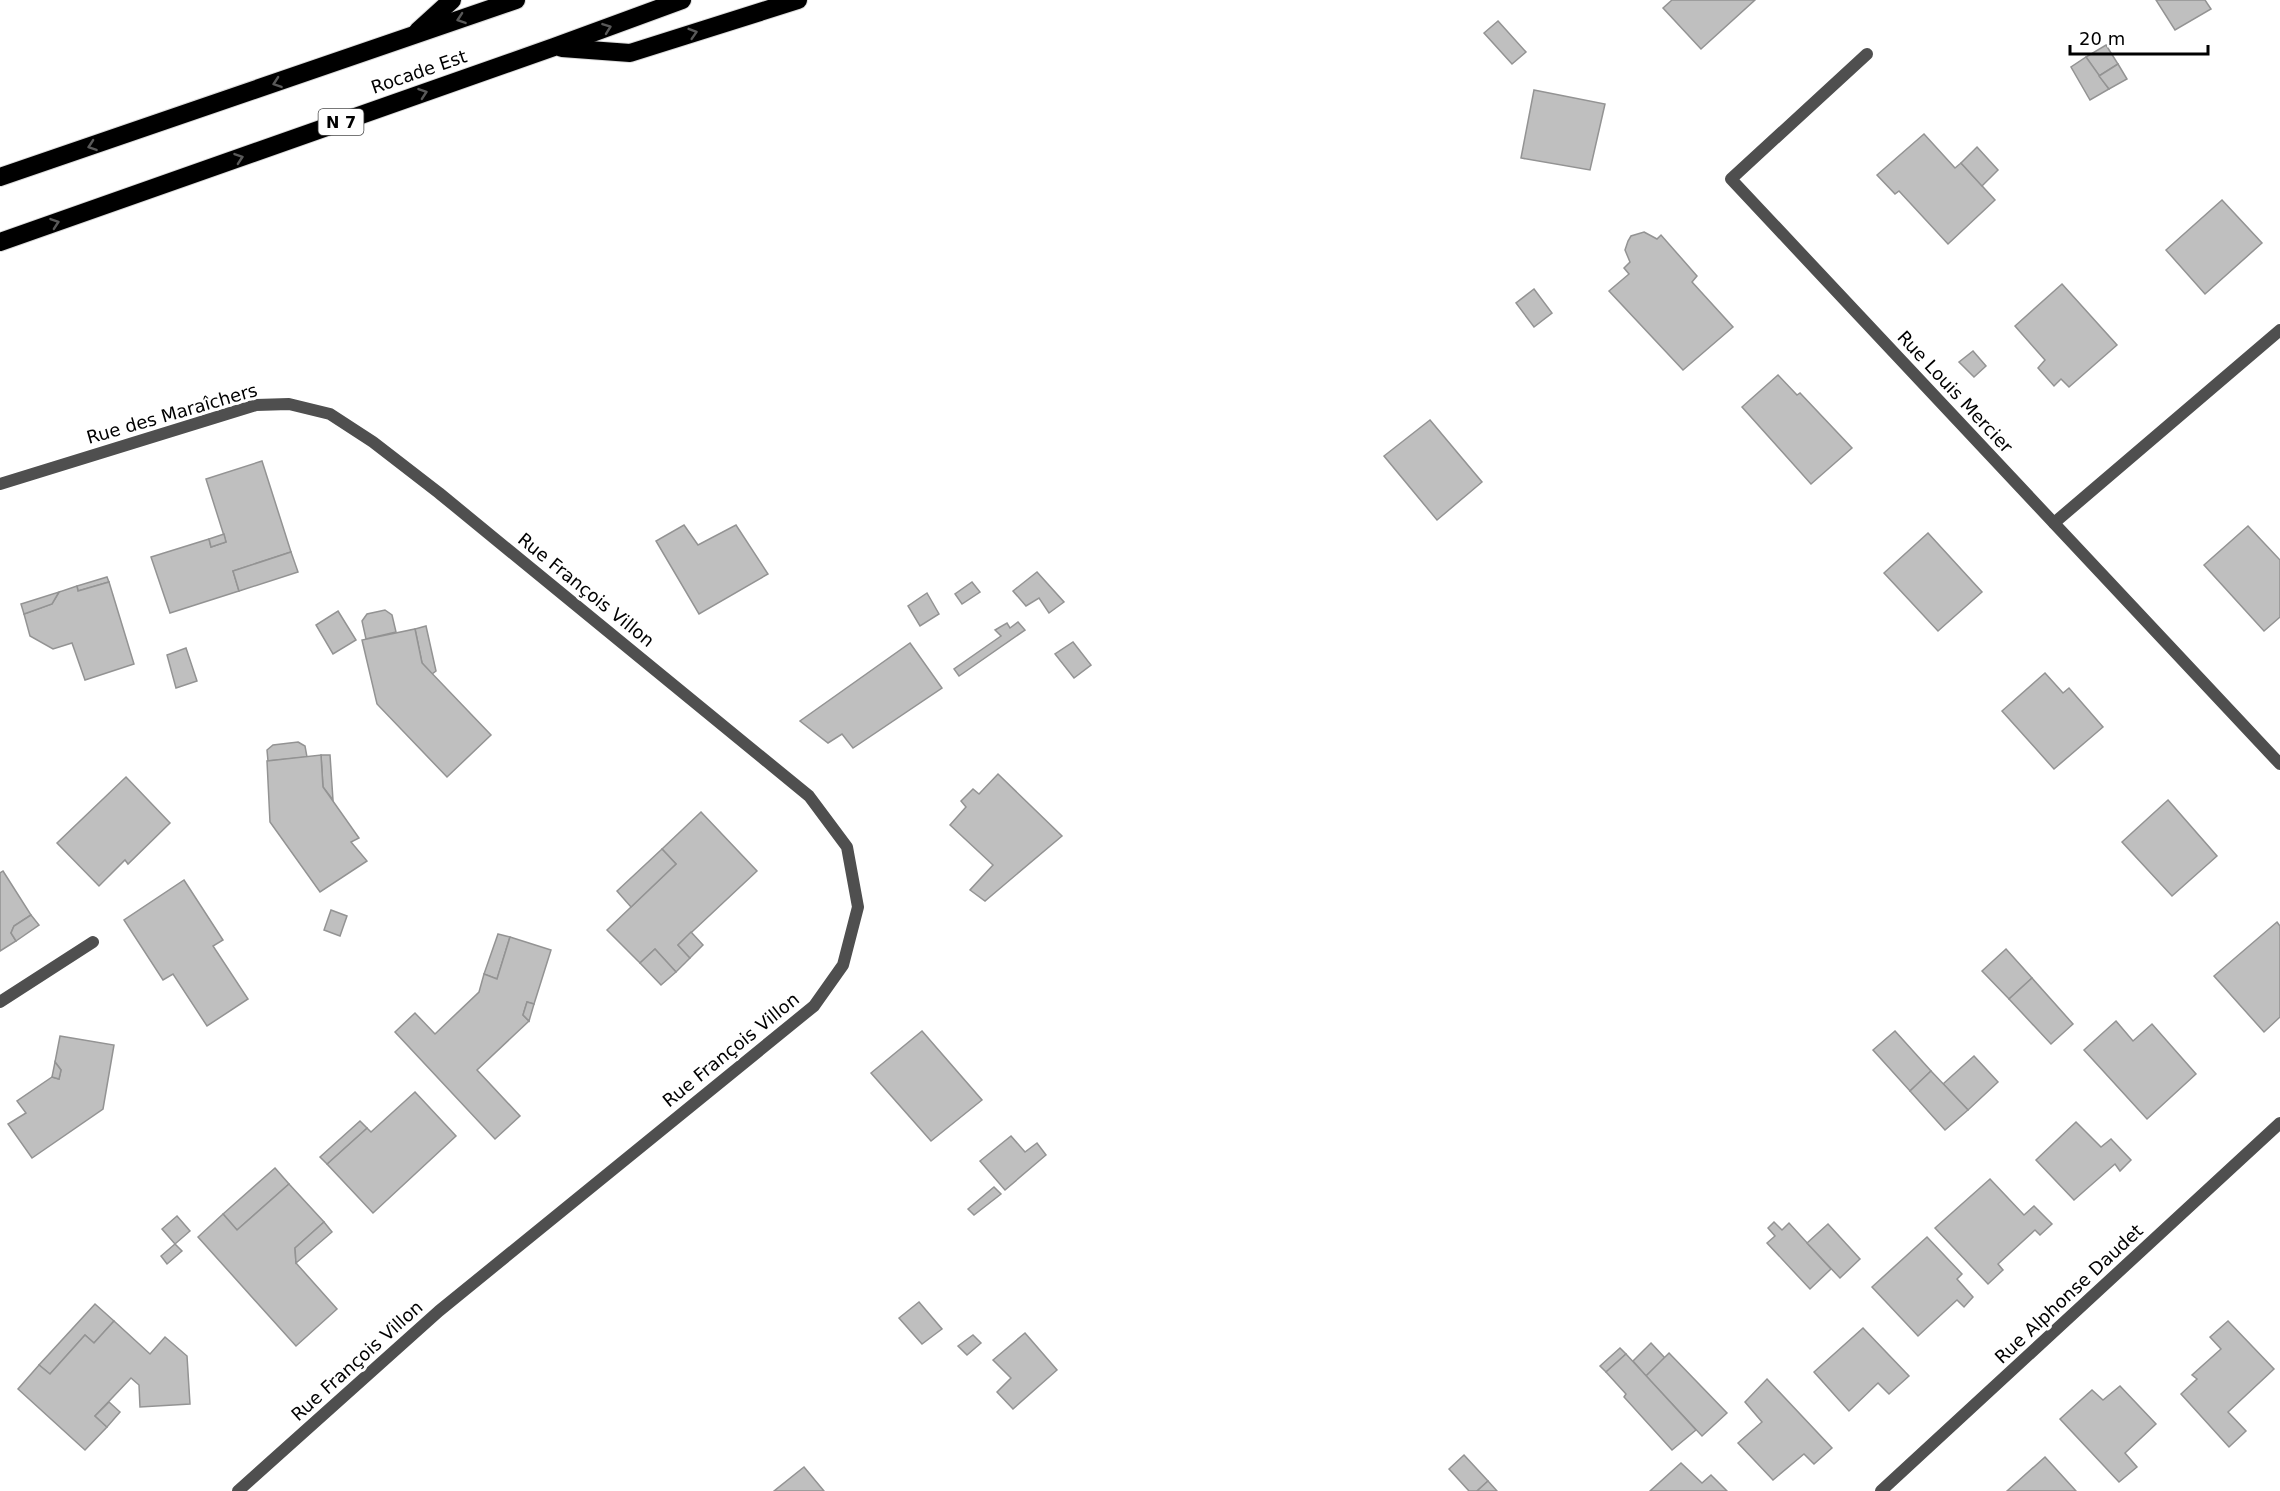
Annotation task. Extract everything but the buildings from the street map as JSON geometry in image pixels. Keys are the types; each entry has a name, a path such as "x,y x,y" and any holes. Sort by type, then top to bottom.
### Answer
{"highway":[{"path":"410,38 452,0"},
{"name":"Rocade Est","path":"0,177 516,0"},
{"name":"Rocade Est","path":"0,242 682,0"},
{"path":"554,47 630,53 798,0"}],"street":[{"name":"Rue Louis Mercier","path":"1867,54 1731,179 2280,764"},
{"path":"2054,523 2280,330"},
{"name":"Rue des Maraîchers","path":"0,484 256,405 289,404 330,414 373,442 439,493"},
{"name":"Rue François Villon","path":"238,1491 440,1311 814,1006 843,965 858,907 848,847 809,796 439,493"},
{"path":"0,1002 93,942"},
{"name":"Rue Alphonse Daudet","path":"1881,1491 2280,1123"}]}
